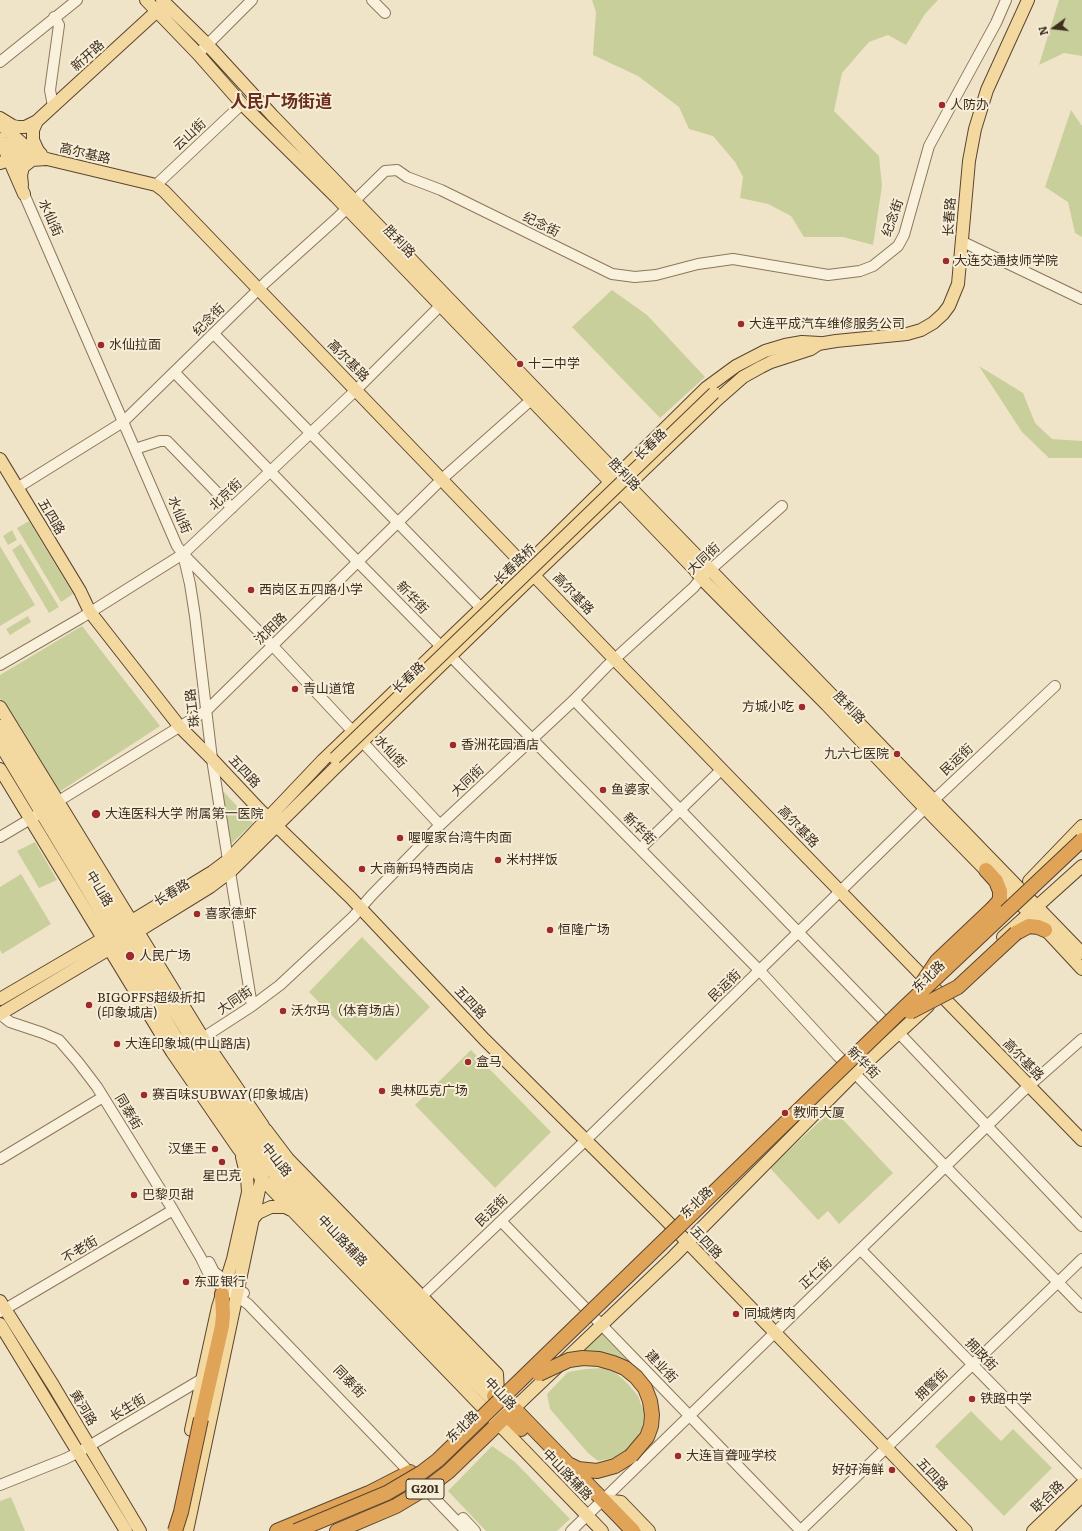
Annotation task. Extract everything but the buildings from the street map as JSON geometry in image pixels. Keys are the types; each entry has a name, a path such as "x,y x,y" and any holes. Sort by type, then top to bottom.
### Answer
{"highway":[{"name":"东北路","path":"296,1531 387,1493 421,1474 438,1460 1082,840"},
{"name":"东北路","path":"316,1531 392,1499 426,1479 443,1466 539,1374 907,1010 1082,851"},
{"path":"907,1010 937,961 1000,900 1000,891 996,881 986,870"},
{"path":"907,1010 958,987 1016,933 1029,926 1038,927 1045,930"},
{"path":"178,1530 222,1326 224,1288"},
{"path":"539,1374 569,1360 583,1358 599,1359 625,1368 636,1377 645,1388 650,1401 652,1415 651,1426 647,1437 631,1456 615,1466 597,1471 578,1469 568,1464"},
{"name":"东北路","path":"277,1531 309,1525 412,1470 433,1455 491,1400"},
{"name":"中山路","path":"491,1400 620,1531"},
{"name":"东北路","path":"337,1531 396,1506 428,1487 448,1472 507,1416"},
{"name":"中山路","path":"507,1416 568,1464 596,1508 633,1531"}],"main road":[{"name":"胜利路","path":"146,0 198,54 242,104 351,204 614,479 1017,894 1082,953"},
{"name":"胜利路","path":"162,0 207,44 272,115 440,306 531,400 614,479"},
{"name":"长春路","path":"714,393 736,375 758,362 783,351 820,343 907,334 921,330 933,323 942,314 954,297 958,284 963,242 969,161 975,128 987,90 1028,0"},
{"name":"新开路","path":"37,121 157,11"},
{"path":"0,118 13,126 18,127 25,127 37,121"},
{"path":"37,121 33,130 33,140 38,151 47,159"},
{"path":"0,124 24,145 47,159"},
{"name":"高尔基路","path":"1,141 47,159 156,185 164,191 840,892 1082,1140"},
{"name":"水仙街","path":"1,141 3,161 24,194"},
{"path":"3,161 24,158 47,159"},
{"path":"24,194 21,176 23,167 32,160 47,159"},
{"name":"长春路","path":"0,999 215,883 230,872 318,765 525,566 706,388 736,366 765,352 785,345 802,342 820,343"},
{"name":"长春路","path":"0,1014 120,935 228,860 273,821 315,788 534,575 625,490 718,399 743,377 772,362 811,349 820,343"},
{"name":"长春路桥","path":"335,758 714,393"},
{"name":"五四路","path":"0,459 80,591 90,612 180,727 360,908 484,1039 586,1140 887,1447 966,1531"},
{"path":"0,707 49,807 120,935"},
{"name":"中山路","path":"0,726 49,807 120,935 267,1152 280,1167 418,1301 491,1400"},
{"name":"中山路","path":"0,744 49,807"},
{"path":"306,779 335,758"},
{"path":"315,788 335,758"},
{"path":"0,769 30,819 120,935 145,944 194,1044"},
{"name":"胜利路","path":"930,804 986,870 1017,894"},
{"name":"东北路","path":"491,1400 657,1239 672,1228 843,1062 925,979 1017,894 1082,826"},
{"name":"东北路","path":"507,1416 687,1243 855,1073 1033,909 1082,866"},
{"name":"胜利路","path":"1033,909 1045,930 1082,969"},
{"name":"中山路辅路","path":"120,935 117,962 172,1052 238,1148 262,1179 292,1210 507,1416"},
{"name":"中山路","path":"194,1044 250,1145 265,1164 491,1400"},
{"name":"中山路辅路","path":"194,1044 264,1126 288,1159 418,1301"},
{"path":"178,1530 238,1293 267,1152 267,1139 264,1126"},
{"path":"178,1530 202,1379 224,1288 233,1259 248,1192 244,1162 238,1148"},
{"path":"262,1179 297,1199"},
{"path":"253,1219 258,1213 271,1207 285,1207 292,1210"},
{"name":"黄河路","path":"2,1308 53,1385 140,1531"},
{"name":"黄河路","path":"0,1324 126,1531"},
{"name":"联合路","path":"1033,1531 1082,1484"},
{"name":"联合路","path":"1046,1531 1082,1496"},
{"name":"中山路辅路","path":"602,1531 596,1508 621,1502 649,1531"}],"street":[{"path":"0,62 77,0"},
{"path":"198,54 252,0"},
{"path":"372,0 385,14"},
{"name":"纪念街","path":"17,488 123,422 175,373 258,290 385,171 397,170 407,177 441,190 612,274 635,277 656,275 698,264 733,259 828,275 860,271 873,266 898,246 904,235 929,146 996,23 1006,0"},
{"path":"53,106 50,90 59,25 54,17"},
{"name":"云山街","path":"156,185 242,104"},
{"name":"水仙街","path":"24,194 177,546 182,554 272,646 440,825"},
{"path":"963,242 1082,299"},
{"name":"北京街","path":"0,665 90,612 182,554 356,390 440,306"},
{"path":"214,334 481,608"},
{"name":"新华街","path":"175,373 270,472 760,971 843,1062 1082,1307"},
{"name":"沈阳路","path":"0,837 207,710 398,524 442,479 531,400"},
{"path":"135,450 160,441 167,441 232,508"},
{"name":"大同街","path":"194,1044 252,1006 280,985 353,917 440,825 574,700 615,658 782,506"},
{"name":"珠江路","path":"182,554 190,584 194,610 212,759 228,860"},
{"name":"民运街","path":"418,1301 586,1140 930,804 1055,686"},
{"path":"574,700 884,1021"},
{"path":"640,848 722,769"},
{"path":"230,872 252,1006"},
{"name":"同泰街","path":"0,1014 10,1022 59,1040 78,1062 104,1097 201,1258 207,1259 224,1288 252,1299 428,1487 466,1531"},
{"path":"899,1033 1082,1226"},
{"name":"正仁街","path":"571,1531 1028,1086 1082,1039"},
{"path":"0,1159 104,1097"},
{"name":"不老街","path":"2,1308 173,1210"},
{"name":"建业街","path":"501,1220 801,1531"},
{"name":"拥政街","path":"861,1250 1082,1477"},
{"name":"拥警街","path":"801,1531 1082,1259"},
{"name":"长生街","path":"0,1485 65,1459 90,1446 202,1379"},
{"name":"同泰街","path":"428,1487 476,1531"}],"green space":[{"path":"592,0 938,0 925,14 906,45 888,35 869,42 842,73 834,111 879,156 882,186 873,245 843,237 804,237 791,216 768,204 740,198 743,177 735,162 713,136 689,129 679,107 638,76 593,55 596,12"},
{"path":"1059,0 1082,0 1082,56 1064,53 1039,65"},
{"path":"1071,110 1082,126 1082,237 1075,233 1068,202 1045,187"},
{"path":"612,290 647,315 705,377 660,418 572,327"},
{"path":"979,366 1023,393 1035,423 1052,439 1082,441 1082,458 1049,458 1022,432"},
{"path":"29,521 73,594 61,602 17,528"},
{"path":"12,530 17,540 8,545 3,536"},
{"path":"21,544 59,607 49,613 12,550"},
{"path":"0,546 35,605 0,626"},
{"path":"28,616 31,622 10,635 6,629"},
{"path":"82,626 160,726 59,792 0,698 0,675"},
{"path":"220,788 253,823 228,847"},
{"path":"35,842 57,880 39,888 17,851"},
{"path":"21,874 51,924 2,954 0,950 0,887"},
{"path":"362,937 430,1007 376,1061 309,992"},
{"path":"471,1050 551,1132 495,1188 415,1105"},
{"path":"833,1109 893,1173 839,1224 828,1211 818,1220 770,1168"},
{"path":"603,1333 632,1364 615,1356 585,1353 582,1350"},
{"path":"605,1368 617,1374 628,1384 638,1396 644,1413 642,1429 631,1448 613,1458 598,1461 588,1453 550,1409 547,1394 568,1372"},
{"path":"971,1411 1001,1441 1013,1429 1052,1468 1004,1516 935,1446"},
{"path":"492,1446 515,1462 570,1519 557,1531 486,1531 448,1491"},
{"path":"11,1497 25,1531 0,1531 0,1501"}],"place":[{"name":"人防办","path":"942,105"},
{"name":"大连交通技师学院","path":"946,261"},
{"name":"大连平成汽车维修服务公司","path":"741,324"},
{"name":"水仙拉面","path":"101,345"},
{"name":"十二中学","path":"520,364"},
{"name":"西岗区五四路小学","path":"251,590"},
{"name":"青山道馆","path":"295,689"},
{"name":"方城小吃","path":"802,707"},
{"name":"香洲花园酒店","path":"453,745"},
{"name":"九六七医院","path":"897,754"},
{"name":"鱼婆家","path":"603,790"},
{"name":"大连医科大学 附属第一医院","path":"96,814"},
{"name":"喔喔家台湾牛肉面","path":"400,838"},
{"name":"米村拌饭","path":"498,860"},
{"name":"大商新玛特西岗店","path":"362,869"},
{"name":"喜家德虾","path":"197,914"},
{"name":"恒隆广场","path":"550,930"},
{"name":"人民广场","path":"130,956"},
{"name":"BIGOFFS超级折扣 (印象城店)","path":"89,1005"},
{"name":"沃尔玛（体育场店）","path":"283,1011"},
{"name":"大连印象城(中山路店)","path":"117,1044"},
{"name":"盒马","path":"468,1062"},
{"name":"奥林匹克广场","path":"382,1091"},
{"name":"赛百味SUBWAY(印象城店)","path":"144,1095"},
{"name":"教师大厦","path":"785,1113"},
{"name":"汉堡王","path":"215,1149"},
{"name":"星巴克","path":"222,1162"},
{"name":"巴黎贝甜","path":"134,1195"},
{"name":"东亚银行","path":"186,1282"},
{"name":"同城烤肉","path":"736,1314"},
{"name":"铁路中学","path":"972,1399"},
{"name":"大连盲聋哑学校","path":"678,1456"},
{"name":"好好海鲜","path":"892,1470"}],"district":[{"name":"人民广场街道","path":"281,102"}]}
